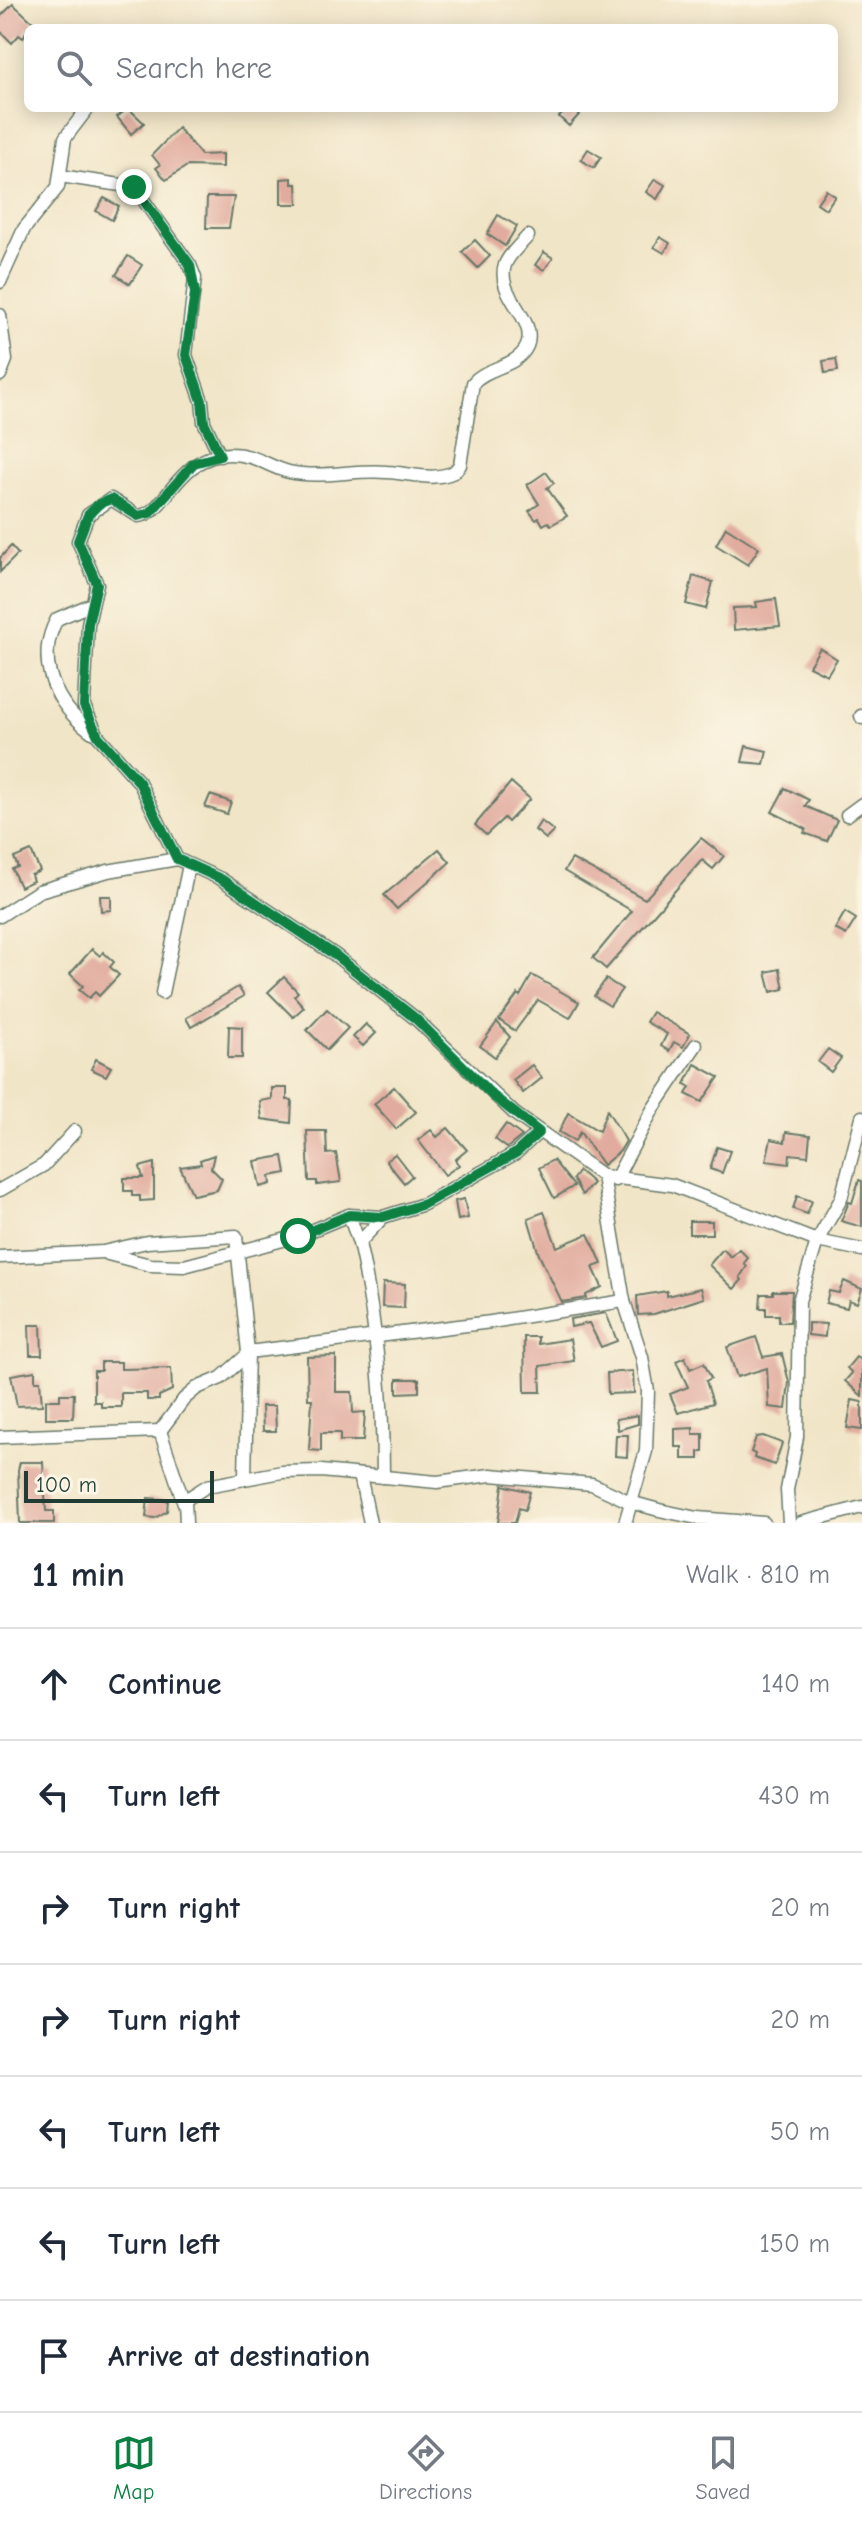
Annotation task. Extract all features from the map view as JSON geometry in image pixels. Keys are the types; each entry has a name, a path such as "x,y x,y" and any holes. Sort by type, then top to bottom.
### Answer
{"street":[{"path":"0,282 24,229 50,200 60,176 60,154 65,138 85,112"},
{"path":"60,176 134,187 190,265 195,293 186,355 202,401 204,422 220,456"},
{"path":"98,736 84,706 86,638 97,584 78,541 88,515 99,504 111,499 138,516 150,513 194,463 220,456 266,460 291,473 387,471 427,477 454,472 460,465 473,383 479,376 521,356 529,342 528,329 504,278 505,263 528,236"},
{"path":"0,315 6,360 0,375"},
{"path":"92,604 57,619 49,641 49,674 53,690 139,782 183,862 162,993"},
{"path":"847,815 862,804"},
{"path":"0,916 15,903 49,888 108,871 183,862 221,879 335,955 416,1019 492,1095 539,1132 609,1178 672,1185 817,1241 862,1250"},
{"path":"625,1523 646,1451 648,1391 642,1357 624,1301 609,1178 696,1045"},
{"path":"789,1523 787,1490 797,1437 796,1327 807,1266 841,1199 862,1117"},
{"path":"0,1190 44,1165 75,1131"},
{"path":"103,1252 150,1265 184,1266 298,1236 349,1215 383,1217 424,1204 516,1153 539,1132"},
{"path":"349,1215 359,1243 376,1334 383,1409 383,1477"},
{"path":"359,1243 383,1217"},
{"path":"0,1257 103,1252 147,1242 233,1235 238,1251 248,1353 245,1476"},
{"path":"0,1437 160,1431 190,1394 221,1378 248,1353 376,1334 491,1322 624,1301"},
{"path":"160,1431 184,1503 186,1523"},
{"path":"184,1503 207,1486 245,1476 303,1471 437,1482 491,1475 592,1484 630,1502 697,1518 764,1523"},
{"path":"360,1475 370,1523"},
{"path":"801,1523 862,1507"}],"building":[{"path":"13,4 35,24 24,24 23,38 19,35 12,43 0,31 0,17"},
{"path":"123,112 132,112 144,123 131,134 117,117"},
{"path":"564,112 581,112 569,126 559,117"},
{"path":"178,128 201,155 223,154 223,167 187,166 166,180 156,168 160,165 152,155"},
{"path":"588,149 601,157 594,168 581,160"},
{"path":"292,178 292,184 297,184 298,204 281,204 281,179"},
{"path":"655,179 665,185 657,199 646,192"},
{"path":"826,190 835,196 826,209 817,203"},
{"path":"207,197 234,197 229,228 206,228"},
{"path":"104,198 119,206 112,220 96,211"},
{"path":"498,215 517,226 505,246 487,234"},
{"path":"660,237 670,243 664,253 654,247"},
{"path":"475,240 490,256 478,268 462,252"},
{"path":"544,252 553,258 544,270 535,265"},
{"path":"128,256 142,265 130,284 116,275"},
{"path":"836,359 838,371 825,373 823,361"},
{"path":"546,472 554,483 547,488 567,516 551,525 548,522 543,525 529,511 539,504 527,485"},
{"path":"726,527 759,548 748,565 716,545"},
{"path":"11,546 18,554 0,572 0,558"},
{"path":"693,576 713,582 706,609 686,604"},
{"path":"776,599 780,626 734,630 733,608 757,607 756,602"},
{"path":"820,648 837,659 827,675 809,666"},
{"path":"746,746 767,751 764,764 742,762"},
{"path":"511,782 530,799 508,822 504,818 486,835 475,825"},
{"path":"785,788 809,800 805,806 837,820 827,841 804,833 806,829 772,812"},
{"path":"210,795 231,802 227,814 205,807"},
{"path":"541,821 554,831 546,839 535,830"},
{"path":"701,838 724,856 713,869 702,860 606,969 593,958 632,911 564,871 572,859 645,899"},
{"path":"439,849 450,862 397,909 384,895"},
{"path":"31,851 40,871 31,875 33,881 20,887 12,869 18,867 14,858"},
{"path":"100,896 111,896 111,910 101,911"},
{"path":"845,912 856,919 846,935 835,929"},
{"path":"92,949 100,956 103,952 114,962 110,967 119,975 99,996 95,992 89,998 79,990 83,986 70,974"},
{"path":"780,969 784,989 771,992 766,972"},
{"path":"532,975 579,1002 570,1018 538,1000 515,1031 499,1020 518,994 520,996"},
{"path":"284,977 298,992 294,996 304,1007 293,1017 268,992"},
{"path":"606,979 622,989 610,1006 594,996"},
{"path":"238,987 244,996 191,1027 186,1018"},
{"path":"327,1009 348,1028 327,1050 307,1030"},
{"path":"652,1012 690,1034 683,1047 674,1042 669,1051 661,1046 667,1034 646,1022"},
{"path":"497,1022 510,1037 495,1057 480,1046"},
{"path":"366,1024 376,1033 363,1046 353,1037"},
{"path":"229,1026 242,1027 242,1058 228,1058"},
{"path":"828,1049 841,1058 831,1072 818,1062"},
{"path":"96,1059 111,1067 106,1076 91,1069"},
{"path":"695,1064 719,1077 702,1102 686,1094 690,1087 685,1084"},
{"path":"532,1065 542,1078 523,1093 513,1080"},
{"path":"394,1087 416,1112 396,1129 374,1104"},
{"path":"272,1088 287,1088 287,1100 292,1100 291,1123 262,1119 260,1101 272,1099"},
{"path":"607,1110 626,1141 620,1151 603,1165 580,1132 575,1141 559,1132 568,1113 599,1131"},
{"path":"506,1124 522,1136 507,1148 495,1139"},
{"path":"448,1128 467,1150 455,1160 459,1165 445,1175 418,1140 431,1130 437,1137"},
{"path":"307,1131 326,1131 327,1154 336,1153 341,1182 317,1185 317,1181 309,1181"},
{"path":"786,1132 810,1135 808,1156 790,1154 789,1164 766,1161 771,1139 785,1142"},
{"path":"717,1147 730,1151 722,1173 710,1169"},
{"path":"395,1154 412,1176 404,1183 386,1161"},
{"path":"214,1155 211,1168 222,1179 217,1190 193,1195 180,1167 201,1164 200,1160"},
{"path":"283,1156 286,1173 270,1176 271,1184 260,1187 255,1161"},
{"path":"553,1160 574,1186 554,1198 539,1168"},
{"path":"154,1163 154,1200 140,1201 140,1196 132,1196 132,1191 124,1191 124,1178 143,1178 140,1167"},
{"path":"579,1171 593,1183 582,1195 573,1179"},
{"path":"859,1180 862,1181 862,1227 841,1221 849,1202 852,1203"},
{"path":"797,1196 812,1201 807,1214 793,1209"},
{"path":"464,1199 468,1218 458,1220 455,1201"},
{"path":"544,1212 557,1247 588,1234 597,1252 602,1264 593,1267 602,1287 586,1295 586,1298 562,1302 539,1255 528,1218"},
{"path":"689,1221 712,1221 712,1234 689,1234"},
{"path":"723,1249 731,1257 739,1249 748,1258 740,1277 742,1280 734,1289 709,1265"},
{"path":"844,1281 862,1289 857,1303 849,1300 847,1308 826,1303 829,1291 839,1293"},
{"path":"383,1283 405,1284 404,1308 382,1307"},
{"path":"701,1288 704,1298 654,1314 638,1315 637,1296 667,1291 667,1296"},
{"path":"773,1291 792,1291 790,1322 779,1322 779,1315 766,1315 766,1308 760,1308 761,1294 773,1294"},
{"path":"606,1313 617,1341 601,1347 589,1323 571,1327 570,1319"},
{"path":"808,1323 826,1324 825,1337 808,1335"},
{"path":"29,1325 41,1325 42,1355 30,1355"},
{"path":"524,1337 538,1337 538,1344 570,1339 574,1361 540,1366 541,1392 525,1392"},
{"path":"756,1337 763,1357 782,1354 789,1382 786,1409 769,1407 767,1368 737,1377 727,1347"},
{"path":"336,1356 336,1392 352,1392 353,1413 365,1412 363,1441 340,1441 340,1433 321,1433 321,1451 309,1450 312,1399 308,1399 307,1357"},
{"path":"685,1357 690,1369 704,1363 711,1378 706,1381 713,1403 678,1413 670,1394 688,1387 676,1361"},
{"path":"856,1357 862,1361 862,1396 845,1381 852,1373 847,1368"},
{"path":"101,1362 121,1362 121,1369 171,1368 172,1390 159,1396 159,1400 147,1400 147,1393 121,1393 121,1407 101,1407 101,1402 94,1402 94,1371 101,1371"},
{"path":"35,1371 35,1381 40,1381 42,1405 17,1406 11,1375"},
{"path":"633,1371 634,1393 608,1394 607,1373"},
{"path":"397,1379 419,1379 419,1392 397,1393"},
{"path":"60,1394 74,1394 73,1418 46,1418 46,1400 60,1400"},
{"path":"852,1400 862,1402 862,1430 847,1428"},
{"path":"262,1406 275,1406 276,1431 263,1431"},
{"path":"638,1415 638,1424 618,1430 616,1419"},
{"path":"693,1428 693,1434 703,1434 703,1452 699,1452 699,1459 682,1459 682,1447 675,1447 675,1429"},
{"path":"616,1435 628,1435 627,1457 615,1456"},
{"path":"763,1436 782,1443 775,1465 754,1458 755,1454 751,1452 756,1437"},
{"path":"20,1462 43,1462 46,1511 54,1511 54,1523 20,1523"},
{"path":"503,1485 530,1492 525,1510 519,1508 515,1523 498,1523"},
{"path":"148,1498 168,1500 167,1511 155,1518 146,1517"}],"route":[{"path":"134,187 190,265 195,278 186,355 202,401 204,422 220,456 194,463 150,513 138,516 111,499 99,504 80,529 78,541 82,557 97,584 88,624 83,680 84,706 89,723 139,782 177,859 221,879 335,955 416,1019 492,1095 539,1132 516,1153 424,1204 383,1217 349,1215 298,1236"}]}
